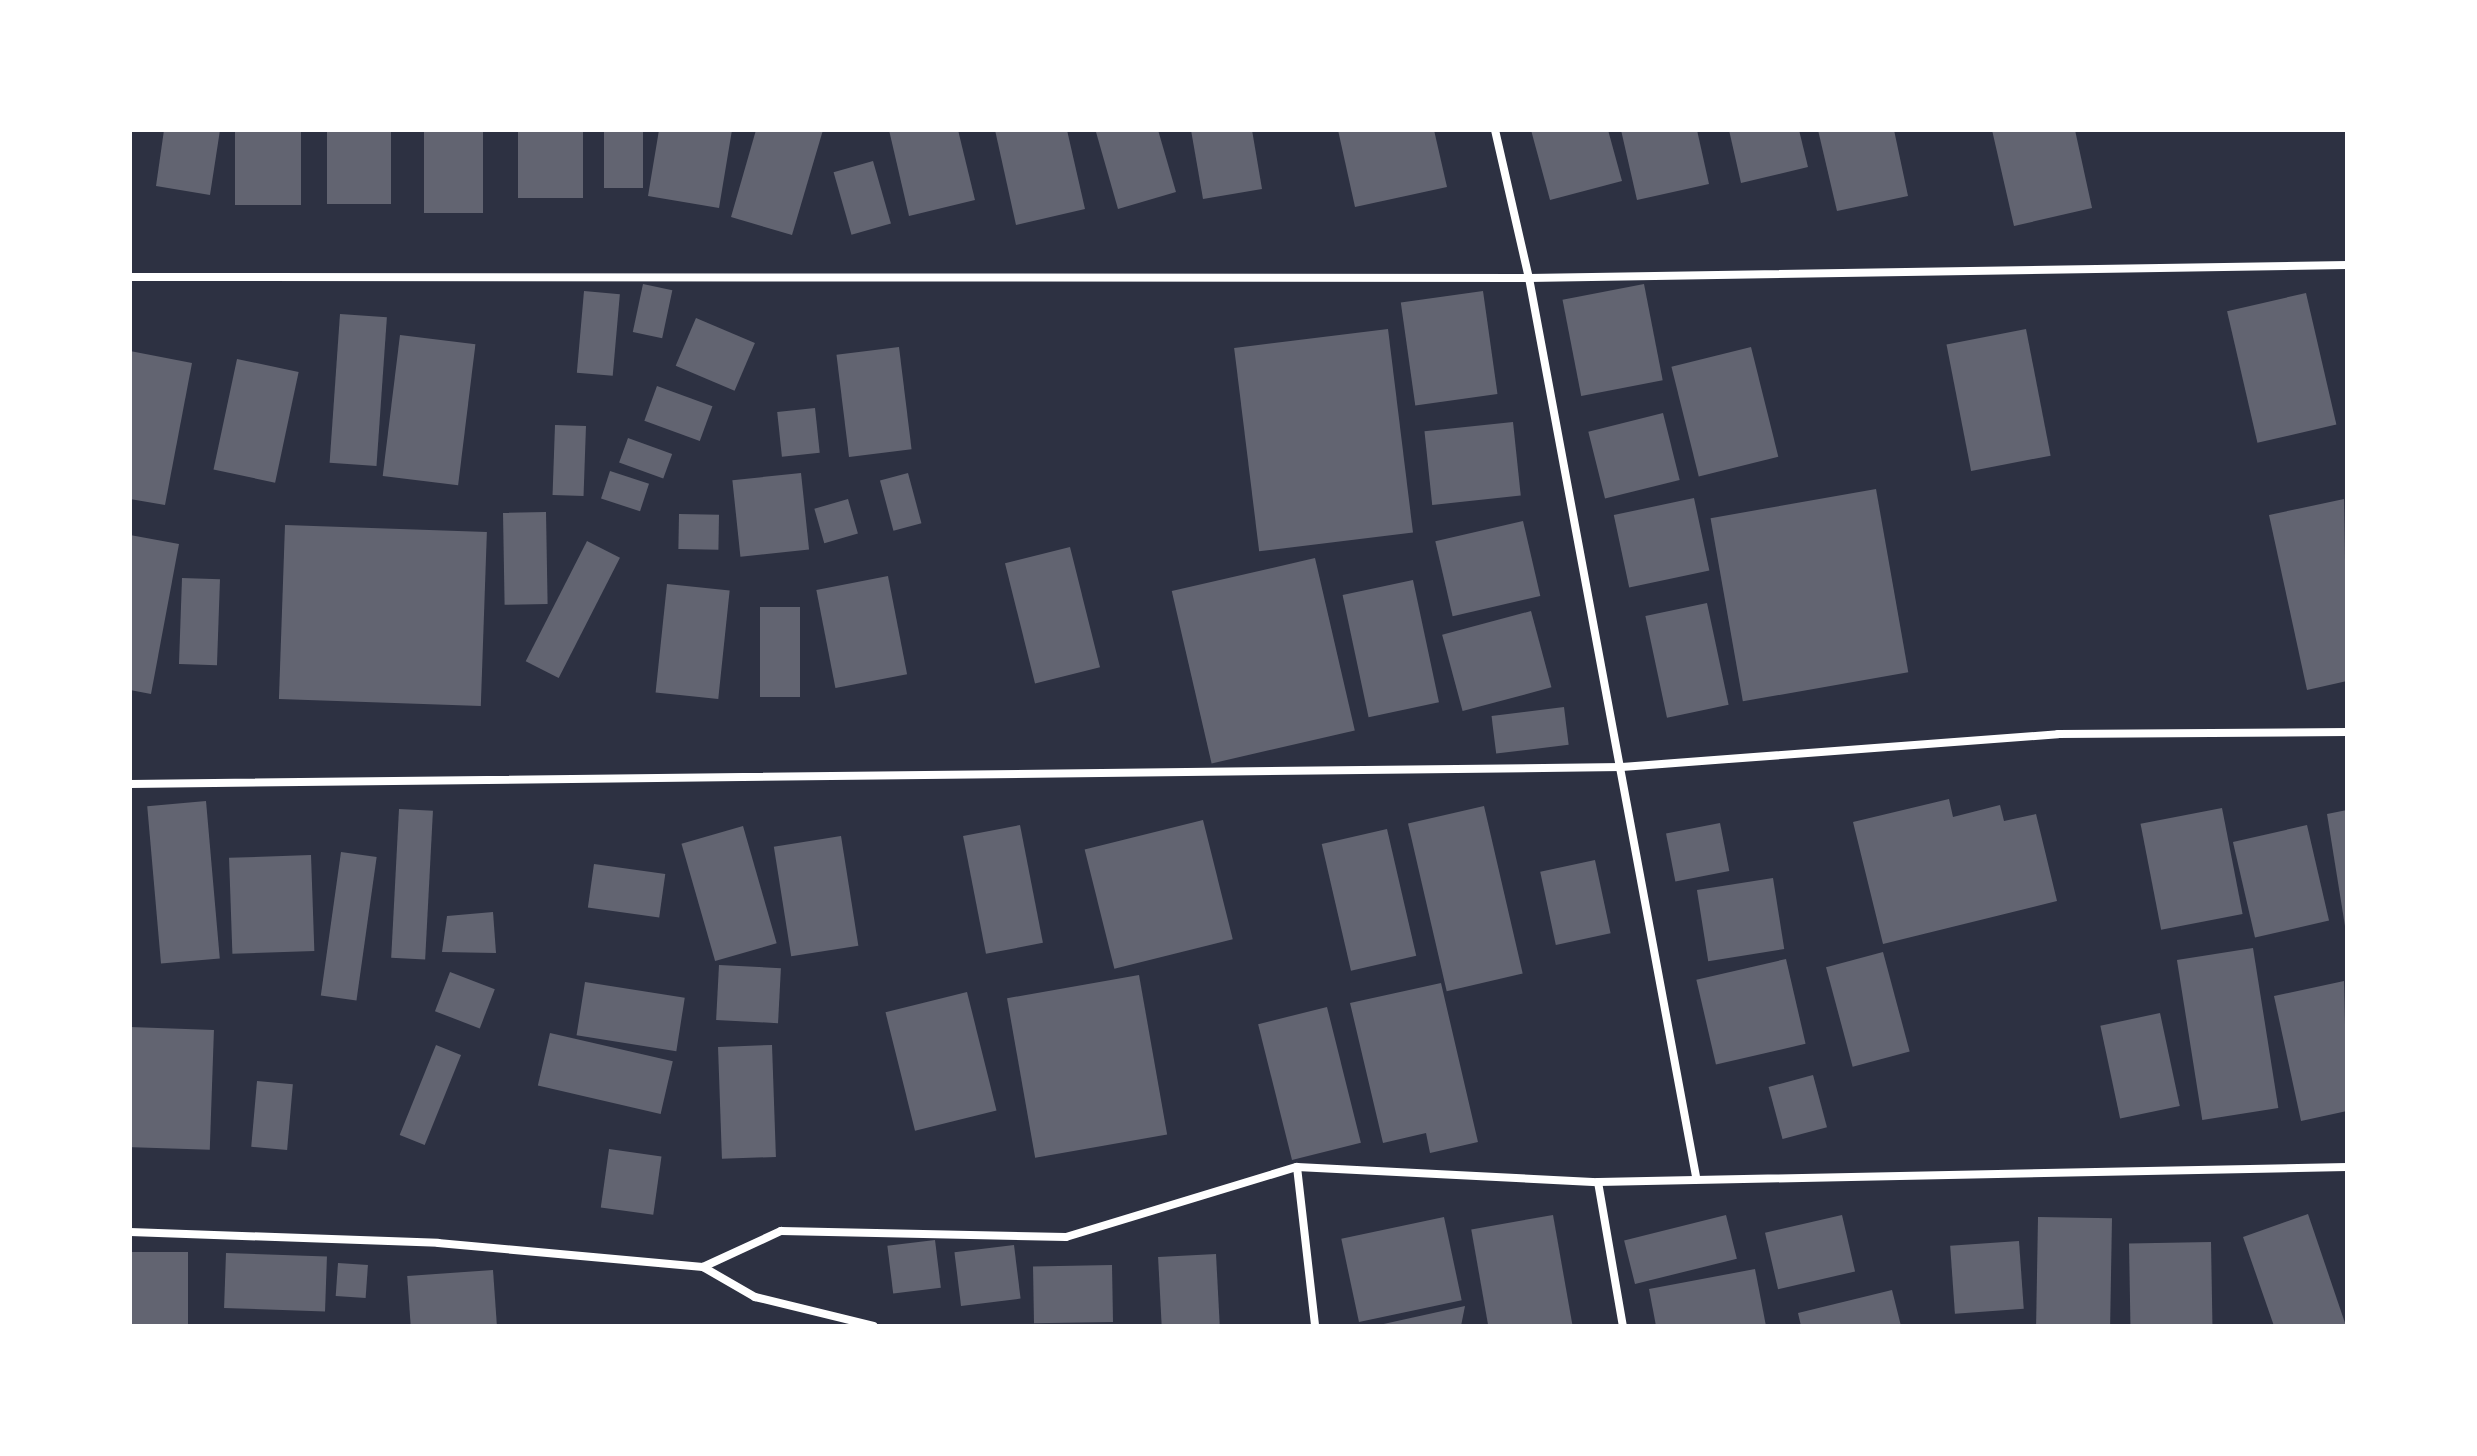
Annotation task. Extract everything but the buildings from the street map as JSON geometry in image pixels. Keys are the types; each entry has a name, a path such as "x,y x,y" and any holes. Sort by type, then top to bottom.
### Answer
{"street":[{"path":"1495,130 1529,278 1696,1176"},
{"path":"130,277 1529,278 2347,265"},
{"path":"130,784 1622,767 2058,734 2347,732"},
{"path":"703,1267 781,1231 1066,1237 1297,1167 1598,1182 1696,1176 2347,1167"},
{"path":"1297,1167 1315,1326"},
{"path":"1598,1182 1623,1326"},
{"path":"130,1232 438,1243 703,1267 755,1297 874,1326"}]}
